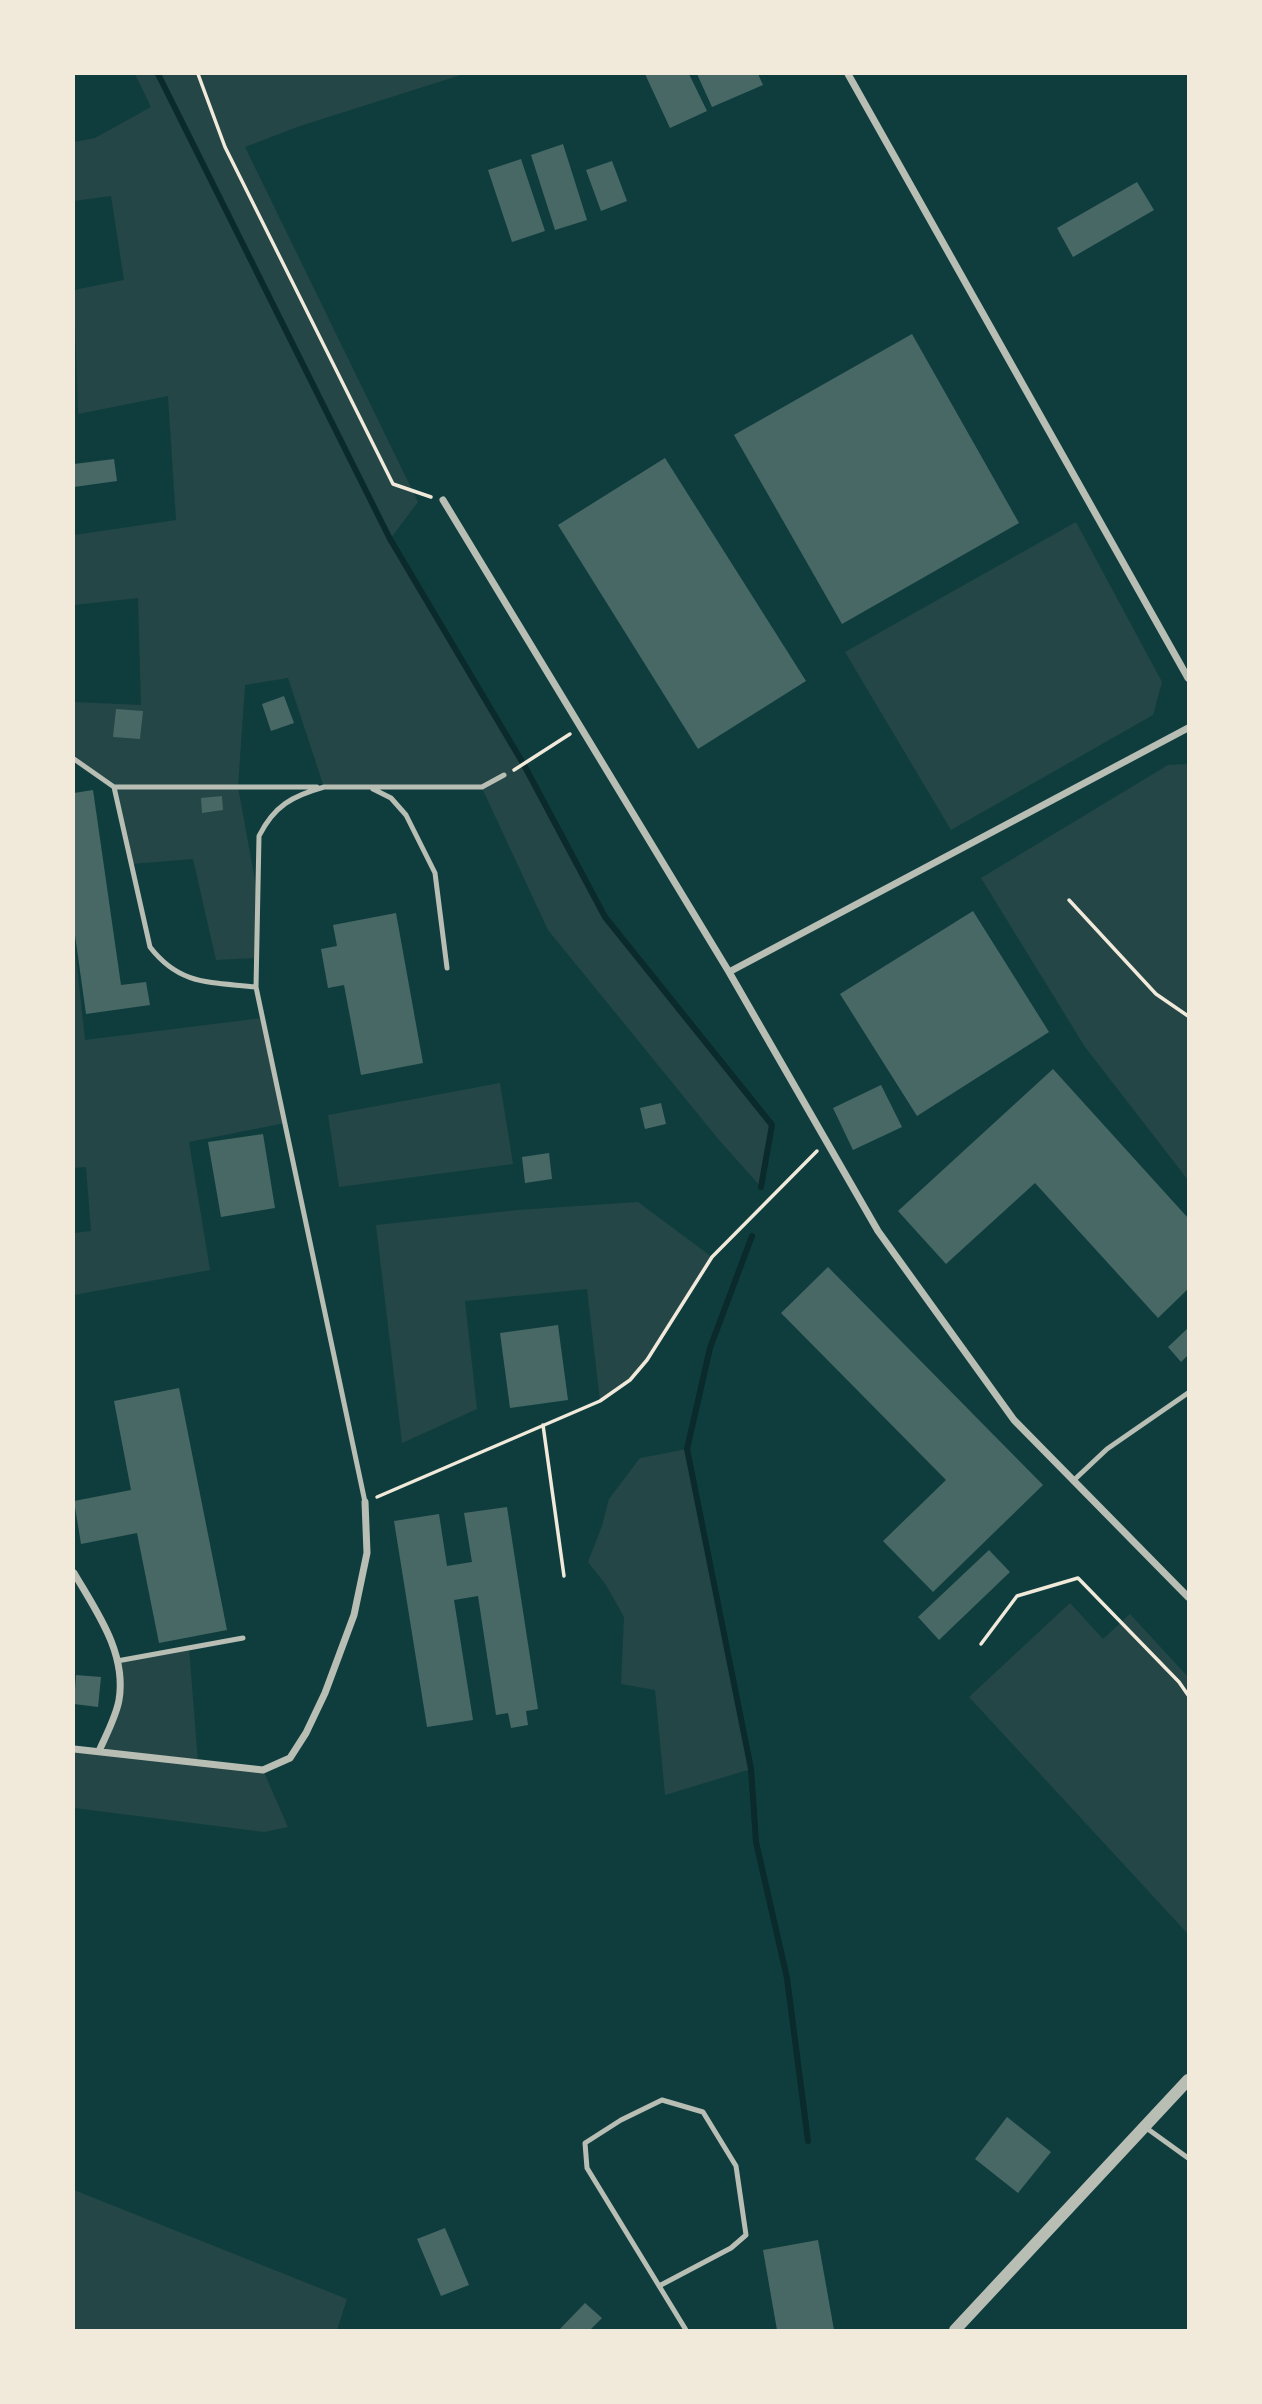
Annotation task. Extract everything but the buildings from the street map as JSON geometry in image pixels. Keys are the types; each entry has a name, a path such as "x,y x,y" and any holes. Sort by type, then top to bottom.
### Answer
{"street":[{"path":"848,74 1188,678"},
{"path":"443,500 729,972 878,1231 1006,1409 1188,1597"},
{"path":"729,972 1188,728"},
{"path":"74,1749 263,1770 290,1758 326,1693 354,1615 367,1553 365,1502"},
{"path":"74,1573 113,1646 120,1676 118,1701 99,1751"},
{"path":"955,2330 1188,2080"}],"lane":[{"path":"74,759 114,787 482,788 504,775"},
{"path":"114,787 150,947 162,963 186,978 256,988"},
{"path":"324,787 303,793 284,803 268,818 259,836 256,988 365,1502"},
{"path":"370,787 391,798 406,815 435,873 447,968"},
{"path":"1073,1481 1107,1449 1188,1393"},
{"path":"117,1661 243,1638"},
{"path":"659,2286 732,2248 746,2235 736,2166 703,2112 662,2100 621,2120 585,2144 587,2168 659,2286 686,2330"},
{"path":"1145,2127 1188,2158"}],"path":[{"path":"198,74 225,147 393,484 443,500"},
{"path":"504,775 524,765 580,727"},
{"path":"1069,900 1156,994 1188,1016"},
{"path":"365,1502 600,1401 631,1380 647,1360 712,1257 826,1141"},
{"path":"543,1425 564,1576"},
{"path":"981,1644 1017,1596 1078,1578 1179,1682 1188,1695"}],"shaded area":[{"path":"135,74 464,74 300,126 245,147 418,502 390,539 524,765 605,917 772,1125 761,1187 719,1140 548,930 482,788 324,787 288,678 245,685 238,787 258,897 256,958 216,960 193,859 131,864 114,787 74,756 74,702 141,705 138,598 74,605 74,535 176,520 168,396 78,414 74,290 124,280 111,196 74,201 74,142 95,138 151,107"},
{"path":"1076,522 1162,682 1153,715 951,830 845,652"},
{"path":"1188,764 1188,1180 1085,1047 981,878 1168,765"},
{"path":"74,948 85,1040 262,1018 285,1123 189,1142 210,1270 74,1295 74,1233 91,1231 86,1167 74,1168"},
{"path":"500,1083 513,1164 339,1187 328,1115"},
{"path":"638,1202 712,1257 647,1360 630,1380 600,1401 587,1289 465,1301 477,1409 402,1443 376,1225 518,1210"},
{"path":"687,1449 751,1769 665,1795 655,1690 621,1684 624,1617 606,1585 588,1562 609,1499 640,1458"},
{"path":"1070,1603 1103,1639 1130,1614 1188,1677 1188,1934 969,1697"},
{"path":"189,1648 198,1762 263,1770 288,1827 264,1832 74,1808 74,1749 99,1751 119,1701 117,1661"},
{"path":"74,2190 347,2299 337,2330 74,2330"}],"waterway":[{"path":"158,74 390,539 524,765 605,917 772,1125 761,1187"},
{"path":"752,1236 710,1348 687,1449 751,1769 756,1842 787,1978 808,2141"}]}
